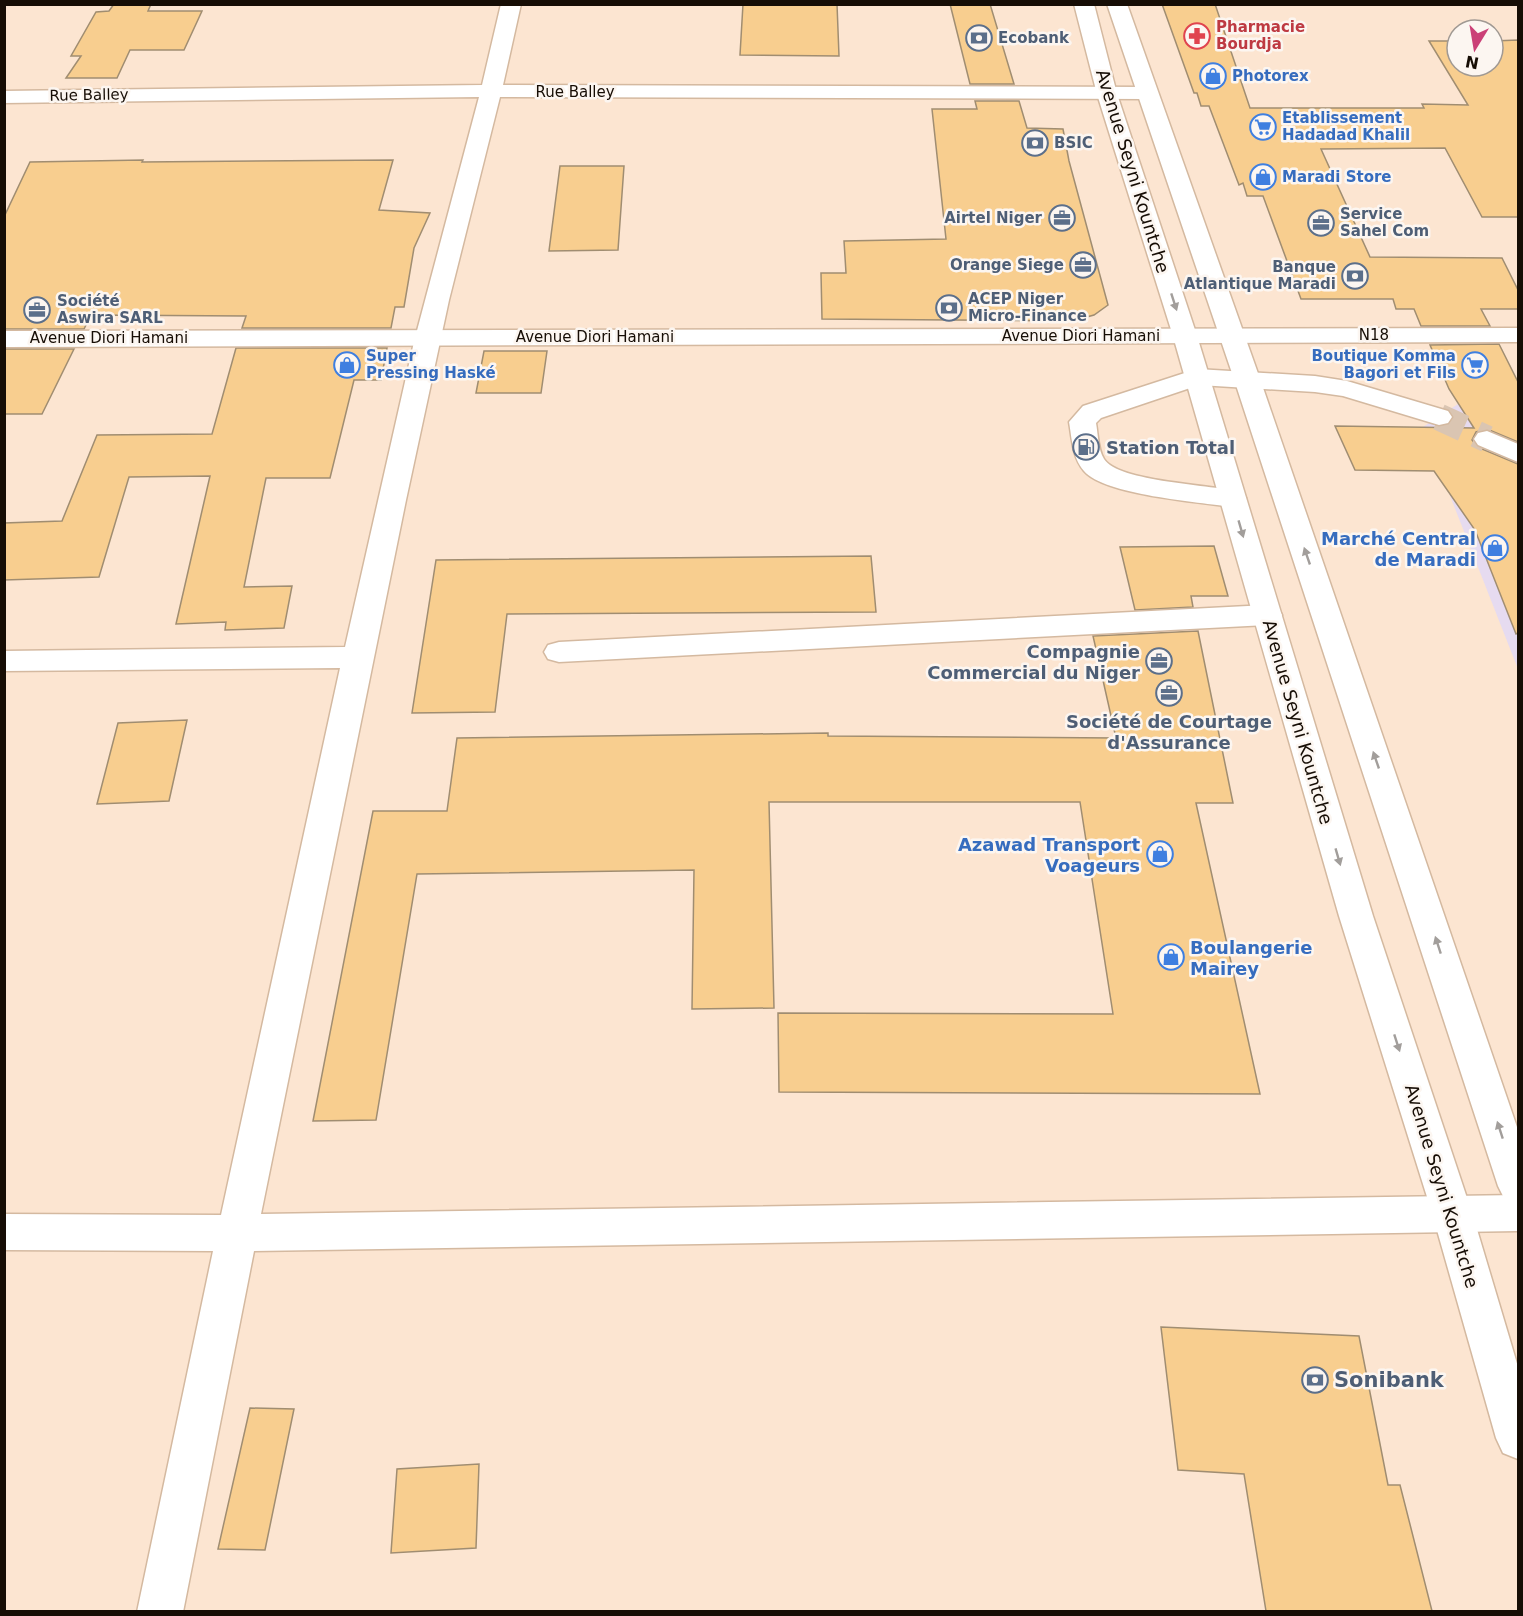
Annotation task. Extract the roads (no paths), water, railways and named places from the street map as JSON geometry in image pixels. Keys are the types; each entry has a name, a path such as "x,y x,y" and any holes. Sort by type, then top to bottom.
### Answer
{"main road":[{"path":"160,1611 237,1233 359,657 429,337 492,91 511,4"},
{"name":"Avenue Seyni Kountche","path":"1084,4 1107,94 1185,336 1356,916 1453,1216 1518,1438"},
{"name":"Avenue Seyni Kountche","path":"1117,4 1230,336 1247,379 1518,1186"},
{"name":"Rue Balley","path":"4,97 492,91 1146,93"},
{"name":"N18","path":"1185,336 1518,335"},
{"name":"Avenue Diori Hamani","path":"4,339 1185,336"},
{"path":"1232,498 1152,487 1103,474 1093,465 1082,422 1092,412 1197,377 1247,379 1347,389 1439,417"},
{"path":"1487,439 1518,454"},
{"path":"558,652 1267,615"},
{"path":"4,661 359,657"},
{"path":"4,1232 237,1233 1453,1216 1518,1213"}],"tunnel":[{"path":"1439,417 1487,439"}],"place":[{"name":"Pharmacie Bourdja","path":"1197,36"},
{"name":"Ecobank","path":"979,38"},
{"name":"Photorex","path":"1213,76"},
{"name":"Etablissement Hadadad Khalil","path":"1263,127"},
{"name":"BSIC","path":"1035,143"},
{"name":"Maradi Store","path":"1263,177"},
{"name":"Airtel Niger","path":"1062,218"},
{"name":"Service Sahel Com","path":"1321,223"},
{"name":"Orange Siege","path":"1083,265"},
{"name":"Banque Atlantique Maradi","path":"1355,276"},
{"name":"ACEP Niger Micro-Finance","path":"949,308"},
{"name":"Société Aswira SARL","path":"37,310"},
{"name":"Super Pressing Haské","path":"347,365"},
{"name":"Boutique Komma Bagori et Fils","path":"1475,365"},
{"name":"Station Total","path":"1086,447"},
{"name":"Marché Central de Maradi","path":"1495,548"},
{"name":"Compagnie Commercial du Niger","path":"1159,661"},
{"name":"Société de Courtage d'Assurance","path":"1169,693"},
{"name":"Azawad Transport Voageurs","path":"1160,854"},
{"name":"Boulangerie Mairey","path":"1171,957"},
{"name":"Sonibank","path":"1315,1380"}]}
